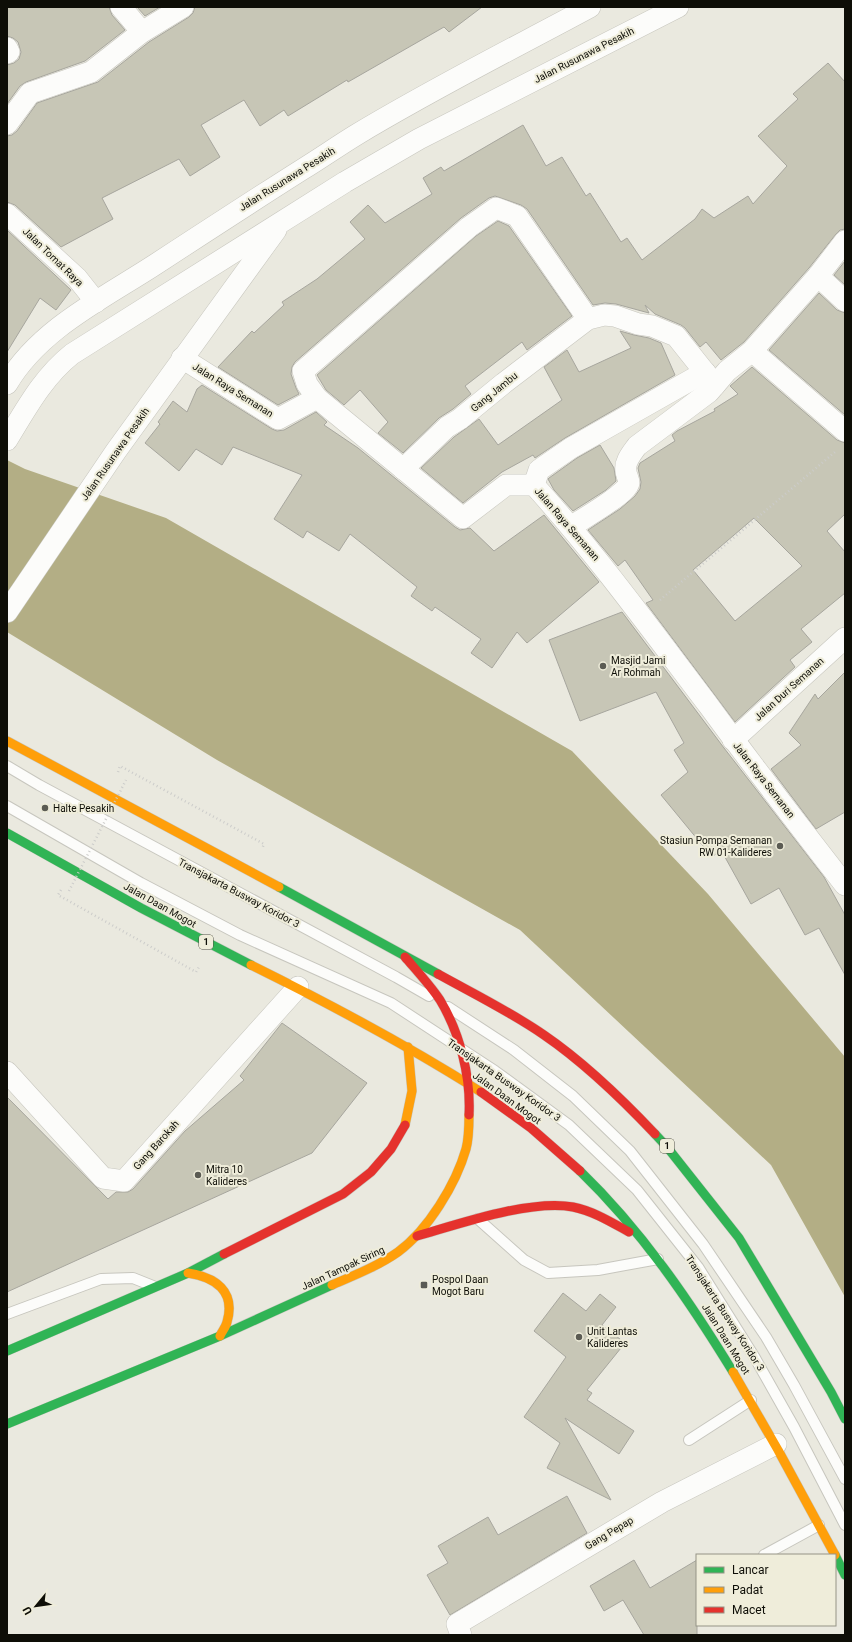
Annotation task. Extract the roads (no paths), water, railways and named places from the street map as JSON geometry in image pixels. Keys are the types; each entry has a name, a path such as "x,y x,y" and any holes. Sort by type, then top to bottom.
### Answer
{"main road":[{"name":"1","path":"7,741 244,868 498,1007 544,1035 590,1071 631,1109 667,1147 740,1238 831,1392 845,1419"},
{"name":"Jalan Daan Mogot","path":"7,833 183,930 298,987 408,1047 468,1084 542,1137 576,1167 608,1199 659,1259 693,1307 751,1400 834,1554"},
{"name":"Jalan Tampak Siring","path":"7,1424 220,1336 375,1266 396,1255 417,1236 438,1209 455,1176 467,1145 470,1110 468,1084 460,1047 449,1016 442,1003 404,955"},
{"path":"7,1351 188,1273 343,1194 371,1172 391,1149 405,1124 412,1092 408,1047"},
{"path":"417,1236 478,1219 537,1207 564,1206 588,1211 606,1219 645,1243"},
{"path":"188,1273 204,1276 217,1282 226,1294 230,1308 227,1322 220,1336"},
{"name":"Jalan Daan Mogot","path":"836,1557 845,1575"}],"street":[{"path":"121,7 142,32"},
{"name":"Jalan Rusunawa Pesakih","path":"7,384 13,374 34,349 51,334 96,302 356,135 590,7"},
{"name":"Jalan Rusunawa Pesakih","path":"7,440 28,406 58,365 72,354 282,221 419,139 678,7"},
{"path":"7,124 30,93 91,72 142,32 181,8"},
{"path":"7,48 9,52 7,53"},
{"path":"317,398 307,384 303,371 469,227 496,208 516,216 588,319 604,315 615,316 638,324 652,326 676,336 710,378 709,392 637,446 629,457 625,469 629,484 627,488 612,501 572,526"},
{"name":"Jalan Tomat Raya","path":"7,214 77,278 96,302"},
{"name":"Jalan Rusunawa Pesakih","path":"7,612 116,450 282,221"},
{"path":"534,485 540,470 571,448 710,378 727,371 752,351 818,276 845,240"},
{"path":"818,276 845,301"},
{"name":"Gang Jambu","path":"403,469 447,427 460,419 504,383 588,319"},
{"path":"752,351 842,440"},
{"name":"Jalan Raya Semanan","path":"182,358 278,419 317,398 463,518 506,485 534,485 572,526 733,740 845,885"},
{"name":"Jalan Duri Semanan","path":"733,740 845,638"},
{"name":"Gang Barokah","path":"7,1072 103,1178 124,1181 298,987"},
{"name":"Gang Pepap","path":"461,1635 457,1624 662,1502 776,1444"}],"lane":[{"name":"Transjakarta Busway Koridor 3","path":"7,766 38,785 396,976 442,1003 520,1055 572,1096 630,1151 703,1244 766,1337 845,1479"},
{"name":"Transjakarta Busway Koridor 3","path":"7,806 141,883 240,935 391,1003 460,1047 569,1125 638,1190 698,1267 755,1358 794,1427 845,1525"},
{"path":"478,1219 524,1260 548,1273 598,1270 659,1259"},
{"path":"7,1314 101,1279 133,1278 154,1287"},
{"path":"689,1440 751,1400"},
{"path":"766,1554 819,1525"}],"place":[{"name":"Masjid Jami Ar Rohmah","path":"603,666"},
{"name":"Halte Pesakih","path":"45,808"},
{"name":"Stasiun Pompa Semanan RW 01-Kalideres","path":"780,846"},
{"name":"Mitra 10 Kalideres","path":"198,1175"},
{"name":"Pospol Daan Mogot Baru","path":"424,1285"},
{"name":"Unit Lantas Kalideres","path":"579,1337"}]}
